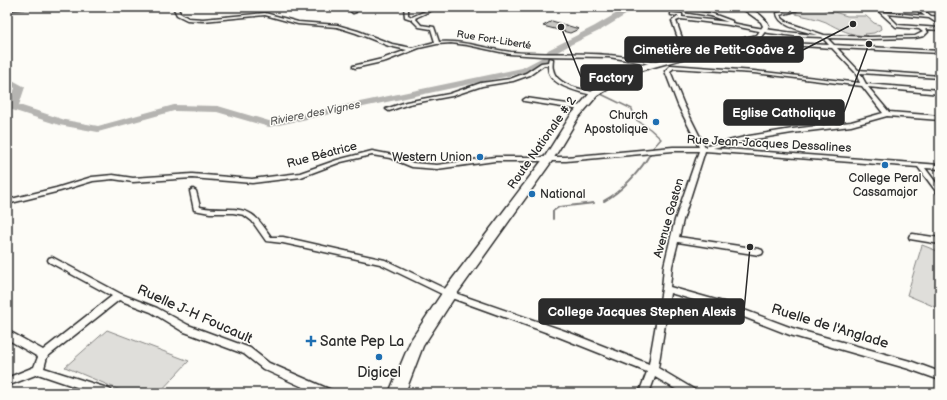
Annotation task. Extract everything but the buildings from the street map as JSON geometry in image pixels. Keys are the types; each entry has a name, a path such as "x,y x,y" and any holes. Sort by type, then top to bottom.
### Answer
{"main road":[{"path":"743,7 764,21 766,32"},
{"name":"Route Nationale # 2","path":"398,393 416,344 449,294 548,159 574,117 594,94 633,70 657,64 671,64 684,57 759,36 766,32"}],"street":[{"path":"7,9 32,7"},
{"path":"175,7 178,14 187,20 203,20 265,14 298,22 326,24 340,27 391,45 411,49"},
{"path":"348,7 354,12"},
{"path":"406,7 406,16 412,18 420,26 433,28 437,43"},
{"path":"412,18 437,7"},
{"path":"800,7 778,14 779,18 788,24 822,35 857,71 864,85 887,114"},
{"path":"876,7 897,26 940,29"},
{"path":"916,7 940,24"},
{"path":"687,12 712,15 731,22 729,24"},
{"path":"672,14 681,15 680,18"},
{"path":"884,14 930,16 940,18"},
{"path":"684,57 681,52 680,38 674,21 680,18 729,24 766,32 868,38 915,37 926,32 921,28"},
{"path":"745,39 759,42 940,52"},
{"name":"Rue Fort-Liberté","path":"355,67 384,60 411,49 437,43 467,44 510,53 608,56 657,64"},
{"path":"553,55 550,63 553,73 560,83 594,94"},
{"path":"390,108 408,102 450,95 480,85 510,80 528,74 543,64 550,63"},
{"path":"940,92 671,64 667,71 681,105 703,149 722,143 763,135 852,124 887,114 940,118"},
{"path":"857,71 940,77"},
{"path":"526,100 581,108"},
{"name":"Rue Jean-Jacques Dessalines","path":"548,159 590,158 673,150 703,149 940,167"},
{"name":"Avenue Gaston","path":"644,393 653,370 666,289 668,266 676,239 679,220 703,149"},
{"name":"Rue Béatrice","path":"7,202 58,190 92,179 114,178 133,180 192,176 252,181 301,175 339,161 372,153 391,156 396,159 425,167 437,167 495,159 548,159"},
{"path":"920,165 940,192"},
{"path":"193,191 197,208 204,212 236,211 251,216 269,239 283,240 382,262 449,294 562,334 653,370 691,393"},
{"path":"913,237 940,241"},
{"path":"676,239 759,252"},
{"name":"Ruelle J-H Foucault","path":"52,260 118,296 154,310 185,328 247,351 266,366 327,393"},
{"name":"Ruelle de l'Anglade","path":"666,289 720,304 790,331 910,365 940,376"},
{"path":"38,370 43,355 118,296"},
{"path":"7,334 43,355"},
{"path":"7,382 38,370 107,393"}],"shaded area":[{"path":"805,7 818,7 847,16 866,16 874,23 880,25 881,29 874,33 865,34 867,36 851,33 841,30 826,22 796,14 796,12"},
{"path":"922,245 940,252 940,309 907,295"},
{"path":"107,330 189,361 159,393 127,393 65,367"}],"waterway":[{"name":"Riviere des Vignes","path":"7,80 20,87 13,107 63,123 98,129 174,108 218,109 269,124 525,70 546,59 551,52 565,44 598,28 630,9 641,7"},
{"path":"653,7 661,9 668,7"},
{"path":"726,47 752,41 762,34 768,21 757,11 759,9 781,9 786,7"},
{"path":"679,61 695,55"},
{"path":"631,75 641,70"},
{"path":"602,93 601,94 632,109 635,119 650,129 661,139 651,150"},
{"path":"604,201 630,180 650,154"},
{"path":"553,219 553,211 559,207 594,203"}],"place":[{"name":"Cimetière de Petit-Goâve 2","path":"853,24"},
{"name":"Factory","path":"561,27"},
{"name":"Eglise Catholique","path":"869,44"},
{"name":"Church Apostolique","path":"656,122"},
{"name":"Western Union","path":"480,157"},
{"name":"College Peral Cassamajor","path":"885,165"},
{"name":"National","path":"532,194"},
{"name":"College Jacques Stephen Alexis","path":"750,247"},
{"name":"Sante Pep La","path":"311,341"},
{"name":"Digicel","path":"379,357"}]}
